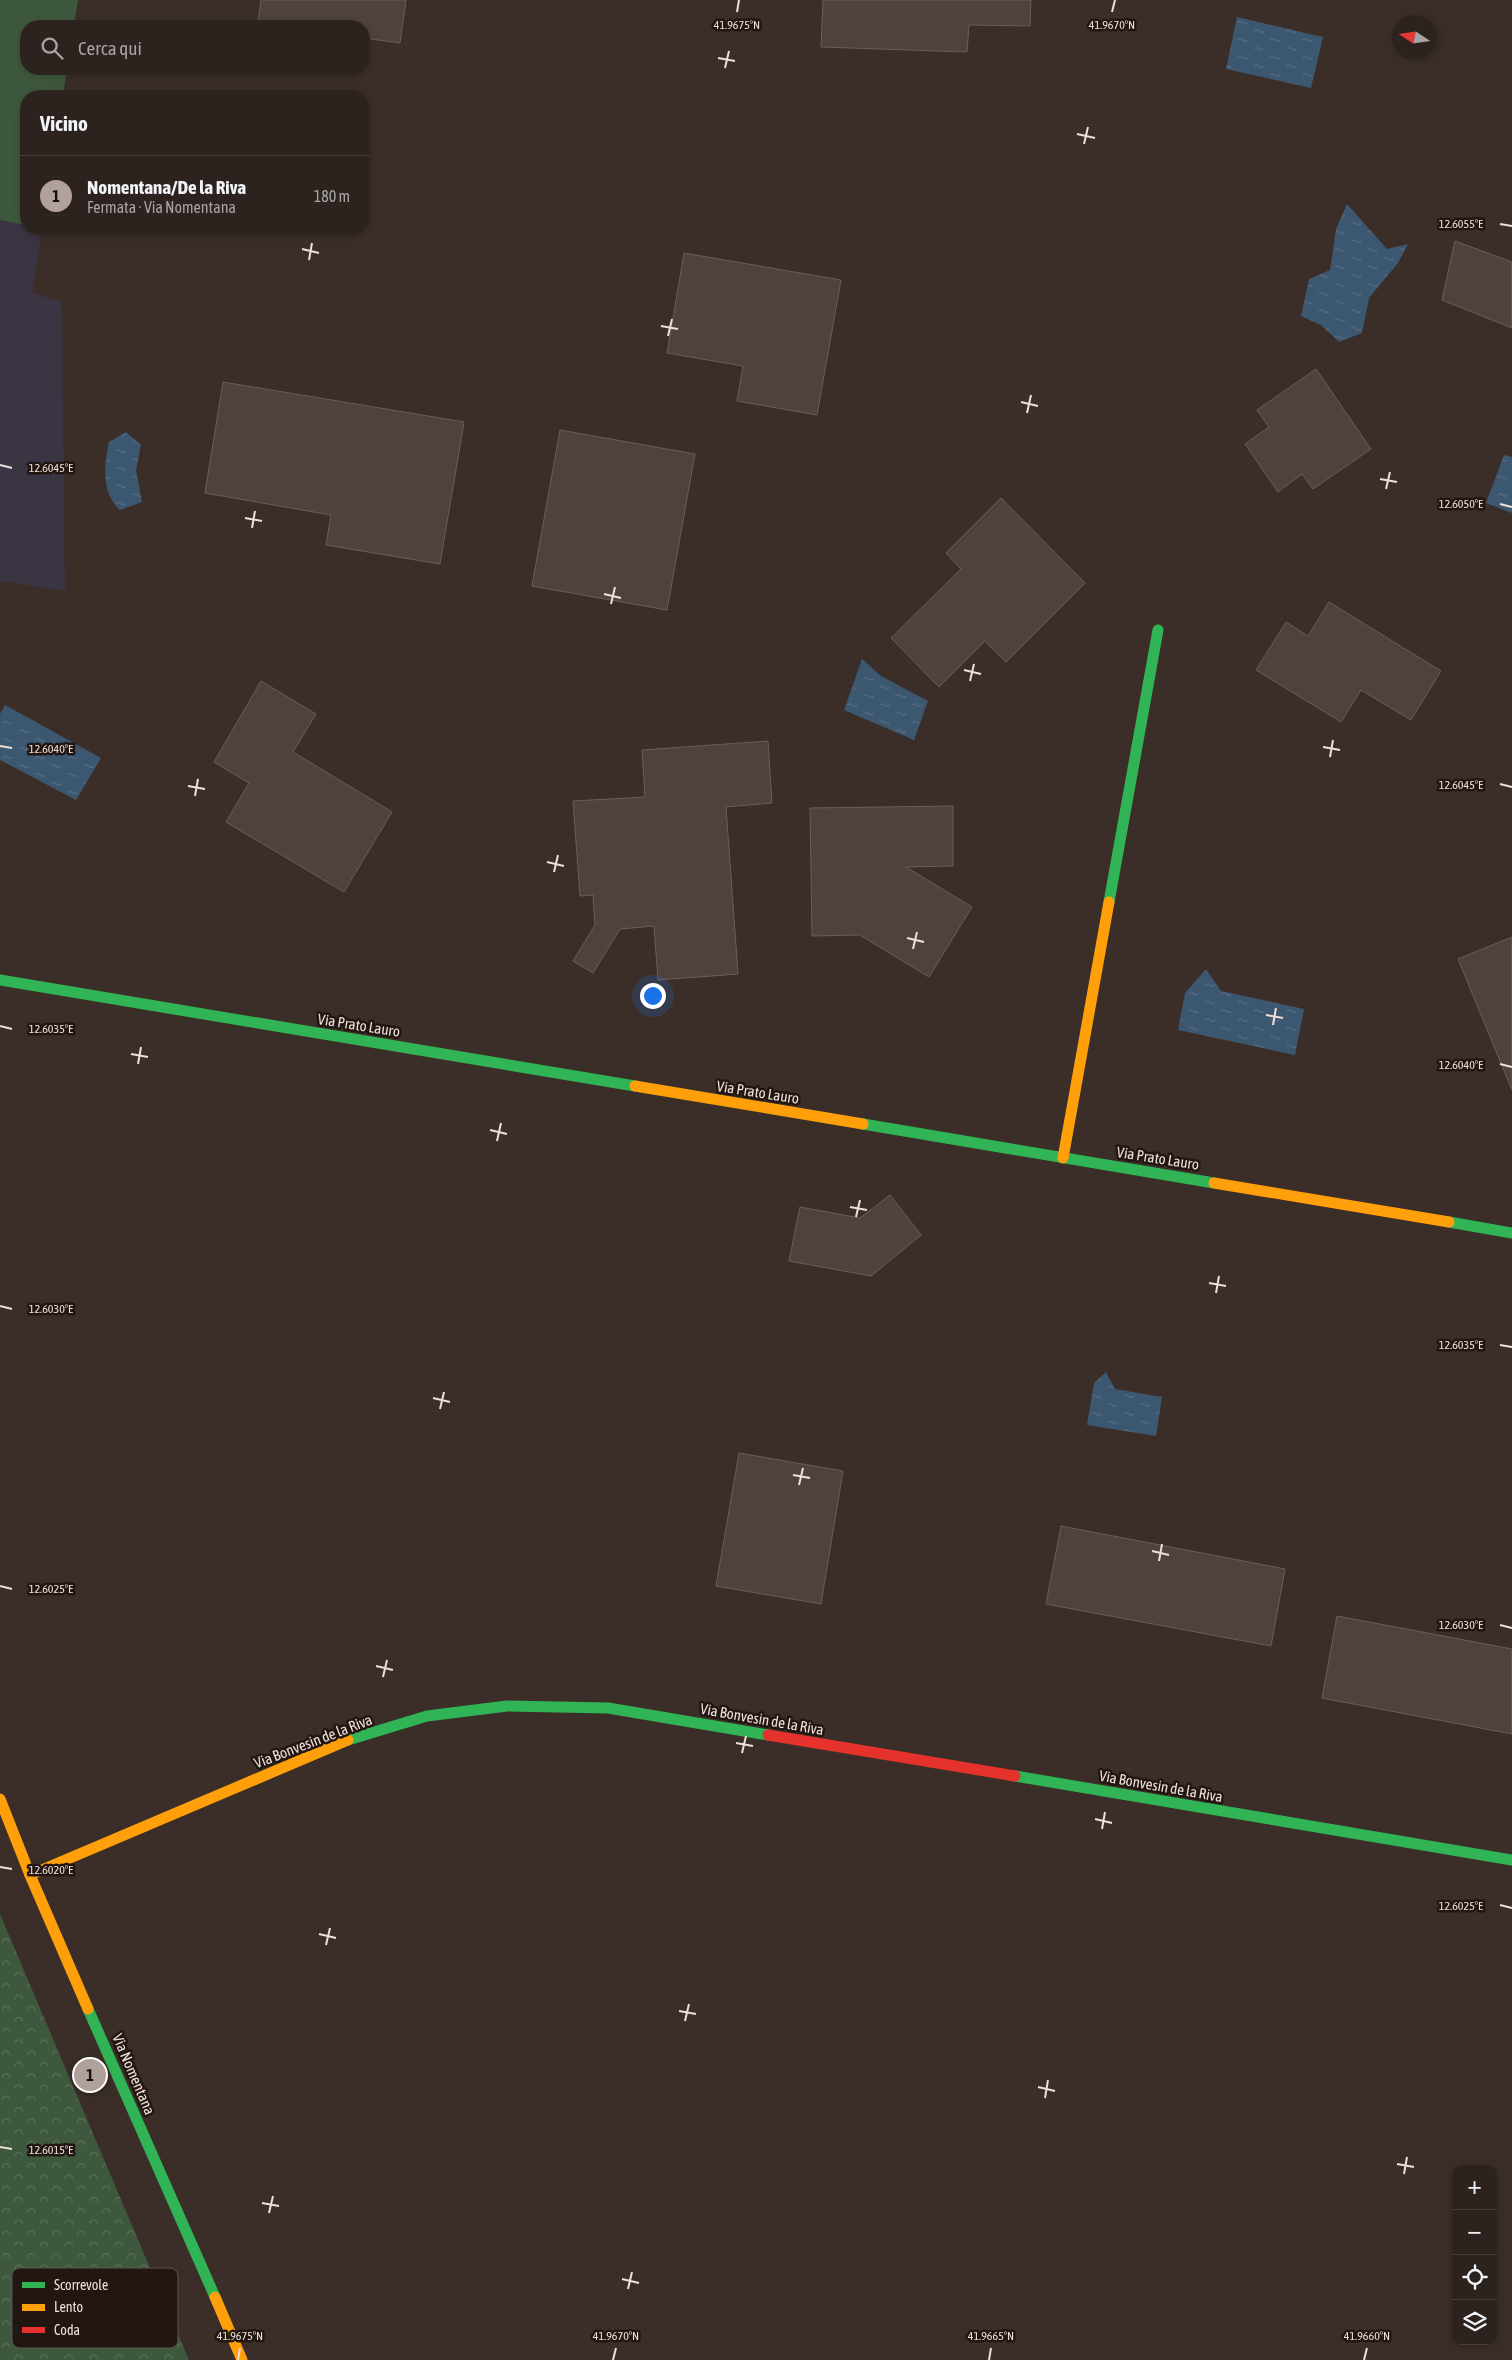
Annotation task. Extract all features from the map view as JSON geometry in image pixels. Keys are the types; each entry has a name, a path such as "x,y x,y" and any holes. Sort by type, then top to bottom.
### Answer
{"street":[{"path":"1063,1158 1158,630"},
{"name":"Via Prato Lauro","path":"0,980 1512,1232"},
{"name":"Via Bonvesin de la Riva","path":"30,1875 348,1740 427,1716 507,1706 608,1708 1512,1860"},
{"name":"Via Nomentana","path":"0,1800 30,1875 242,2360"}],"shaded area":[{"path":"0,220 20,224 20,235 41,235 32,293 62,302 65,591 0,581"}],"green space":[{"path":"0,0 78,0 75,20 20,20 20,75 66,75 64,90 20,90 20,224 0,220"},
{"path":"0,1914 150,2268 12,2268 12,2348 178,2348 178,2334 189,2360 0,2360"}],"water":[{"path":"1237,17 1323,37 1311,88 1226,69"},
{"path":"1347,204 1387,249 1408,244 1398,263 1369,298 1362,333 1339,342 1321,325 1301,316 1309,279 1330,270 1336,229"},
{"path":"126,432 141,445 136,470 142,502 120,510 114,503 107,487 105,469 109,442"},
{"path":"1504,455 1512,457 1512,513 1486,503"},
{"path":"862,659 881,676 928,701 914,740 844,710"},
{"path":"5,705 101,758 76,800 0,760 0,714"},
{"path":"1206,969 1221,991 1304,1009 1295,1055 1178,1030 1185,993"},
{"path":"1106,1372 1115,1389 1162,1397 1156,1436 1087,1425 1094,1383"}],"building":[{"path":"261,0 406,0 400,43 370,39 370,20 258,20"},
{"path":"823,0 1031,0 1030,26 969,25 967,52 821,47"},
{"path":"1455,241 1512,262 1512,328 1442,300"},
{"path":"684,253 841,280 817,415 737,401 743,366 667,353"},
{"path":"1316,369 1371,449 1313,489 1302,474 1278,492 1245,444 1269,427 1257,410"},
{"path":"223,382 464,422 440,564 326,545 331,515 205,493"},
{"path":"560,430 695,454 667,610 532,586"},
{"path":"1001,498 1085,583 1006,662 985,641 939,687 891,638 961,569 946,553"},
{"path":"1329,602 1441,671 1411,720 1361,690 1341,722 1256,670 1286,622 1308,636"},
{"path":"261,681 316,714 293,752 392,812 344,892 226,822 249,783 214,762"},
{"path":"768,741 772,803 726,807 738,974 658,980 654,926 620,929 593,973 573,961 595,925 593,895 580,896 573,801 645,797 642,750"},
{"path":"953,806 953,866 906,867 972,907 929,977 860,935 812,936 810,808"},
{"path":"1512,937 1512,1090 1458,959"},
{"path":"890,1195 921,1235 871,1276 789,1261 800,1207 860,1218"},
{"path":"739,1453 843,1471 821,1604 716,1586"},
{"path":"1061,1526 1285,1569 1271,1646 1046,1604"},
{"path":"1337,1616 1512,1649 1512,1734 1322,1698"}],"traffic: fast":[{"path":"1109,902 1158,630"},
{"path":"0,980 635,1086"},
{"path":"863,1124 1214,1183"},
{"path":"1449,1222 1512,1233"},
{"path":"348,1740 427,1716 507,1706 608,1708 768,1735"},
{"path":"1015,1776 1512,1860"},
{"path":"88,2009 215,2297"}],"traffic: slow":[{"path":"1063,1158 1109,902"},
{"path":"635,1086 863,1124"},
{"path":"1214,1183 1449,1222"},
{"path":"30,1875 348,1740"},
{"path":"0,1799 30,1875 88,2009"},
{"path":"215,2297 242,2360"}],"traffic: jam":[{"path":"768,1735 1015,1776"}],"place":[{"name":"Nomentana/De la Riva","path":"90,2075"}]}
